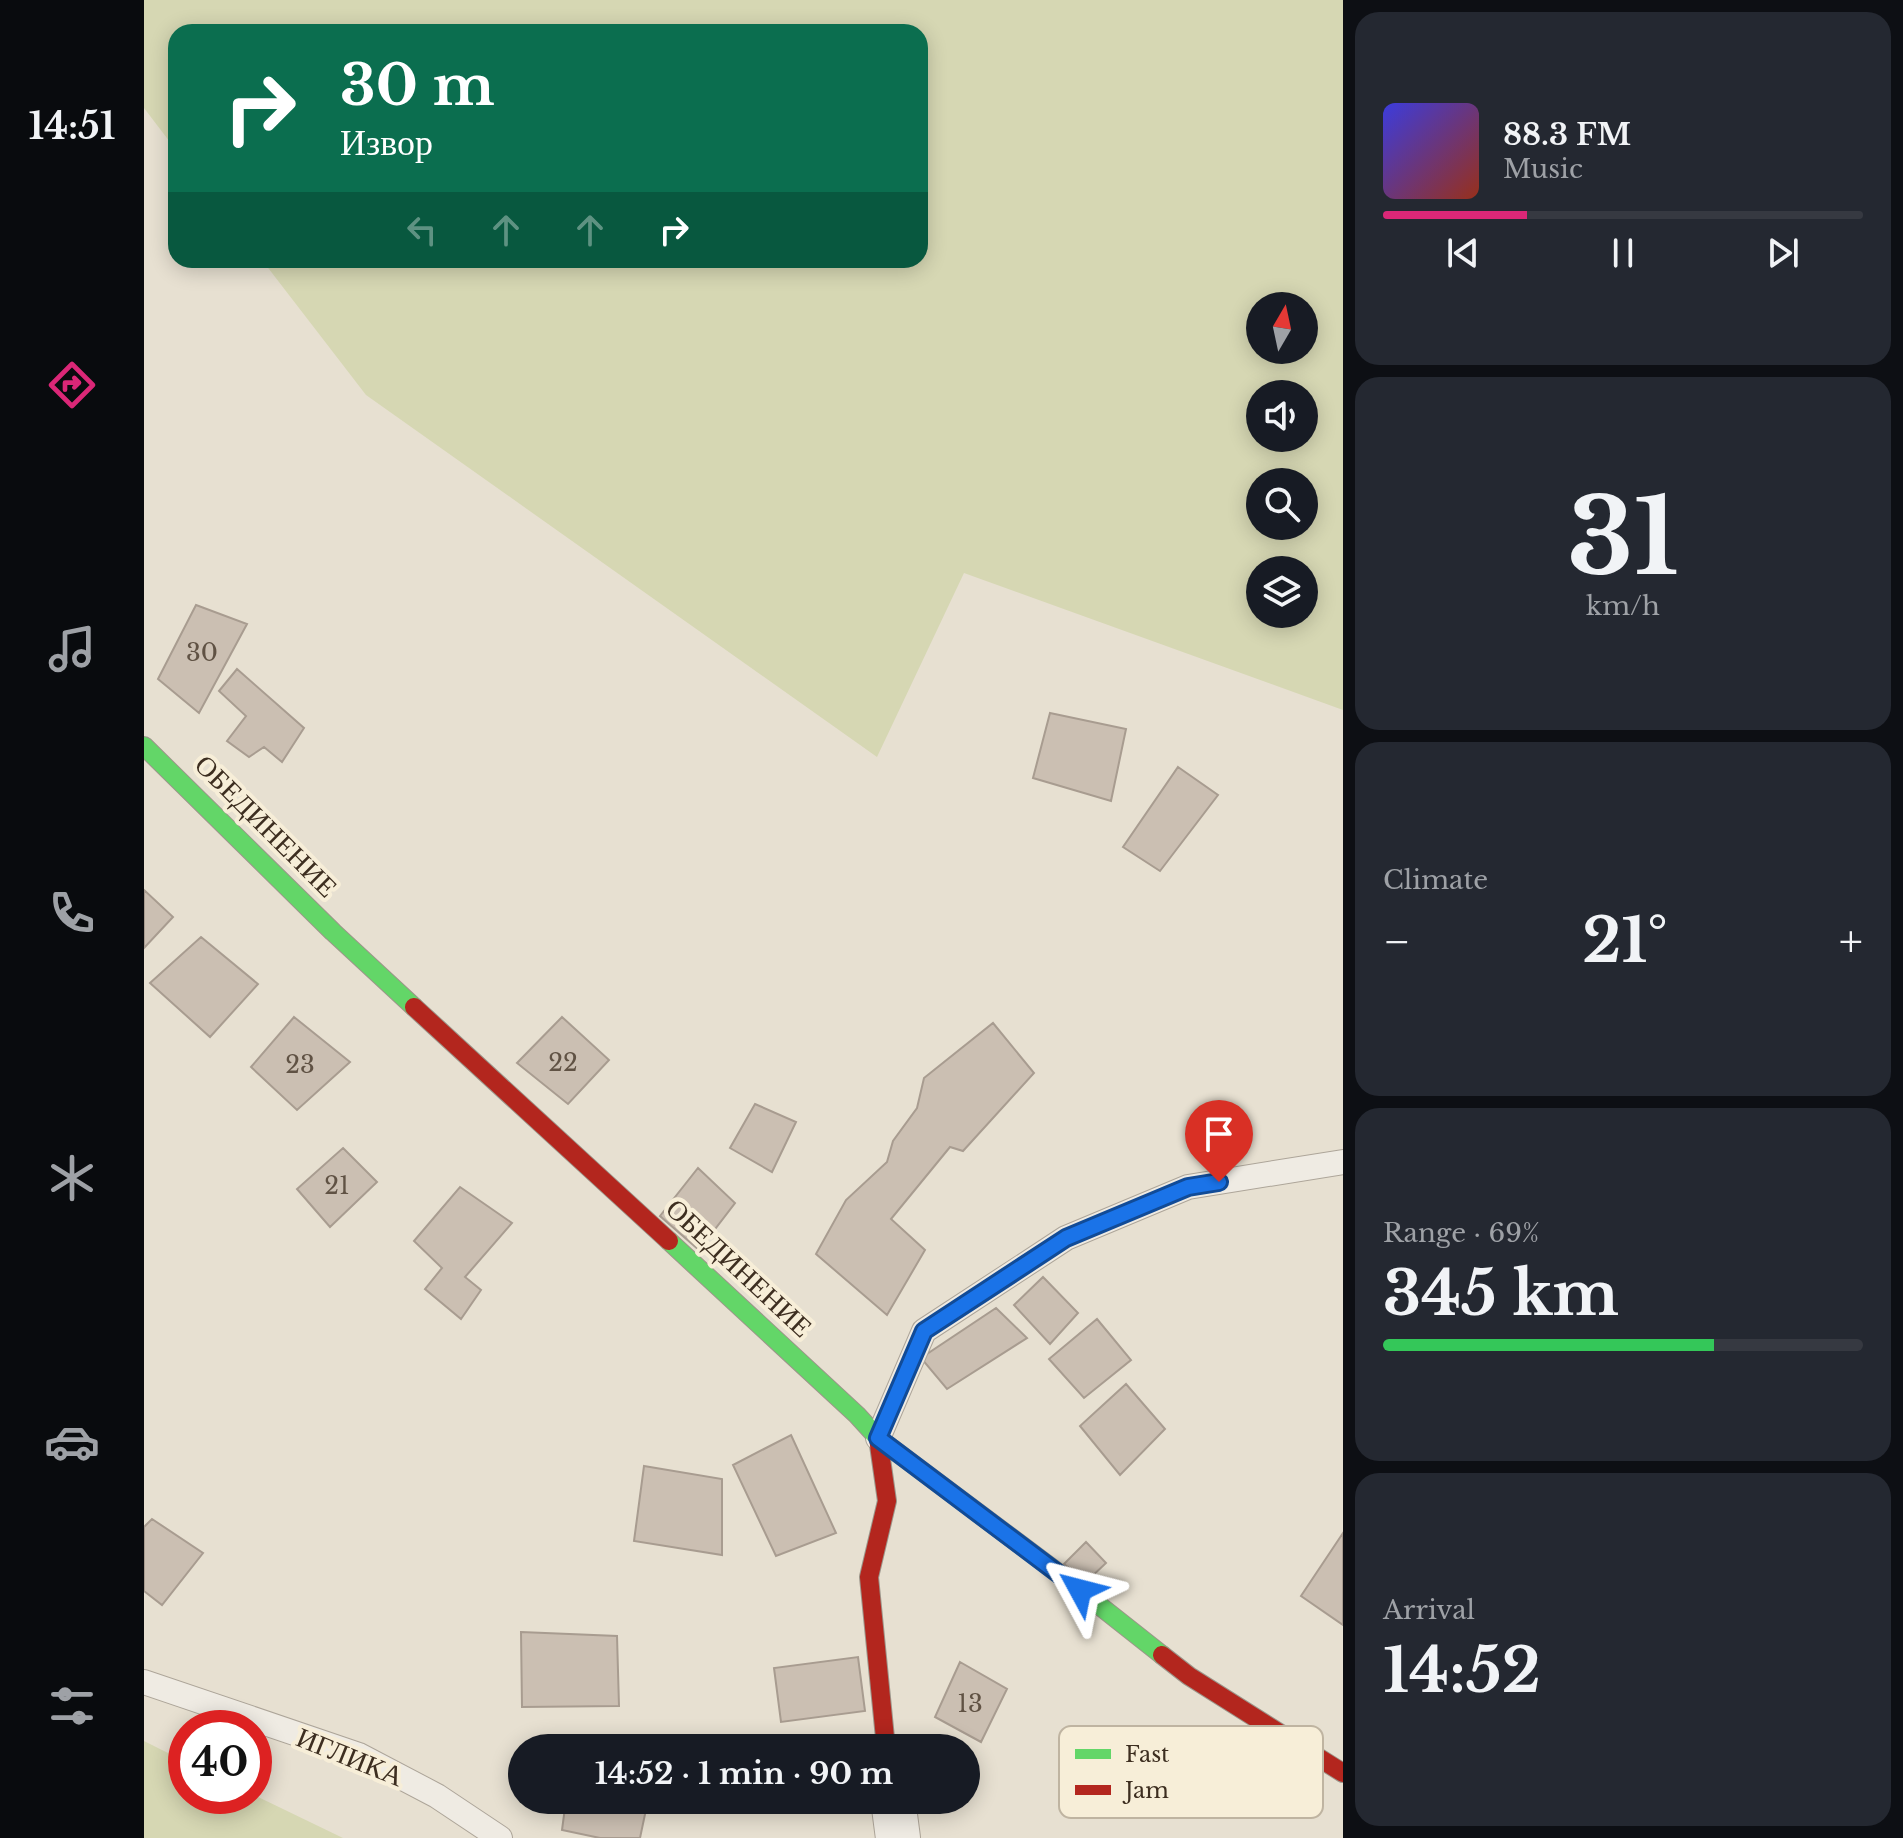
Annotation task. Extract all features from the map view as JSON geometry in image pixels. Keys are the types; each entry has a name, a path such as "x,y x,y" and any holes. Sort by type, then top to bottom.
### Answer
{"street":[{"name":"ОБЕДИНЕНИЕ","path":"144,746 333,932 878,1438 1189,1676 1268,1726"},
{"path":"878,1438 887,1501 869,1577 885,1734"},
{"name":"ОБЕДИНЕНИЕ","path":"1323,1760 1343,1773"},
{"path":"895,1814 898,1838"}],"lane":[{"path":"878,1438 924,1331 1066,1238 1188,1187 1343,1162"},
{"name":"ИГЛИКА","path":"144,1682 359,1755 437,1796 500,1838"}],"green space":[{"path":"144,0 1343,0 1343,710 964,573 877,757 366,395 268,268 928,268 928,24 168,24 168,140 144,108"},
{"path":"144,1741 168,1753 168,1814 272,1814 272,1804 343,1838 144,1838"}],"building":[{"path":"196,605 247,624 199,713 158,679"},
{"path":"237,669 304,728 282,762 264,747 249,757 227,741 246,716 219,691"},
{"path":"1050,713 1126,729 1111,801 1033,778"},
{"path":"1178,767 1218,795 1160,871 1123,847"},
{"path":"144,890 173,917 144,948"},
{"path":"201,937 258,984 210,1037 150,983"},
{"path":"294,1017 350,1062 297,1110 251,1067"},
{"path":"562,1017 609,1060 568,1104 517,1063"},
{"path":"993,1023 1034,1073 963,1151 950,1147 891,1219 925,1250 887,1315 816,1254 846,1200 887,1162 893,1141 917,1108 924,1078"},
{"path":"755,1104 796,1122 772,1172 730,1148"},
{"path":"343,1148 377,1182 330,1227 297,1189"},
{"path":"698,1168 735,1203 699,1250 660,1216"},
{"path":"460,1187 512,1223 465,1277 481,1290 461,1319 425,1289 442,1268 414,1241"},
{"path":"1043,1277 1078,1313 1050,1344 1014,1305"},
{"path":"996,1308 1027,1338 947,1389 921,1358"},
{"path":"1097,1319 1131,1360 1084,1398 1049,1359"},
{"path":"1126,1384 1165,1429 1120,1475 1080,1426"},
{"path":"791,1435 836,1533 776,1556 733,1465"},
{"path":"644,1466 722,1479 722,1555 634,1541"},
{"path":"152,1519 203,1553 162,1605 144,1591 144,1527"},
{"path":"1343,1533 1343,1625 1301,1596"},
{"path":"1086,1542 1106,1563 1086,1582 1064,1564"},
{"path":"521,1632 617,1636 619,1706 522,1707"},
{"path":"858,1657 865,1711 781,1722 774,1668"},
{"path":"960,1662 1007,1689 981,1742 980,1734 966,1734 935,1717"},
{"path":"564,1814 645,1814 640,1838 600,1838 562,1830"}],"traffic: fast":[{"path":"144,746 414,1007"},
{"path":"669,1241 878,1438 1162,1655"}],"traffic: jam":[{"path":"414,1007 669,1241"},
{"path":"878,1438 887,1501 869,1577 885,1734"},
{"path":"1162,1655 1189,1676 1268,1726"},
{"path":"1323,1760 1343,1773"}],"route":[{"path":"1080,1590 878,1438 924,1331 1066,1238 1188,1187 1219,1182"}]}
